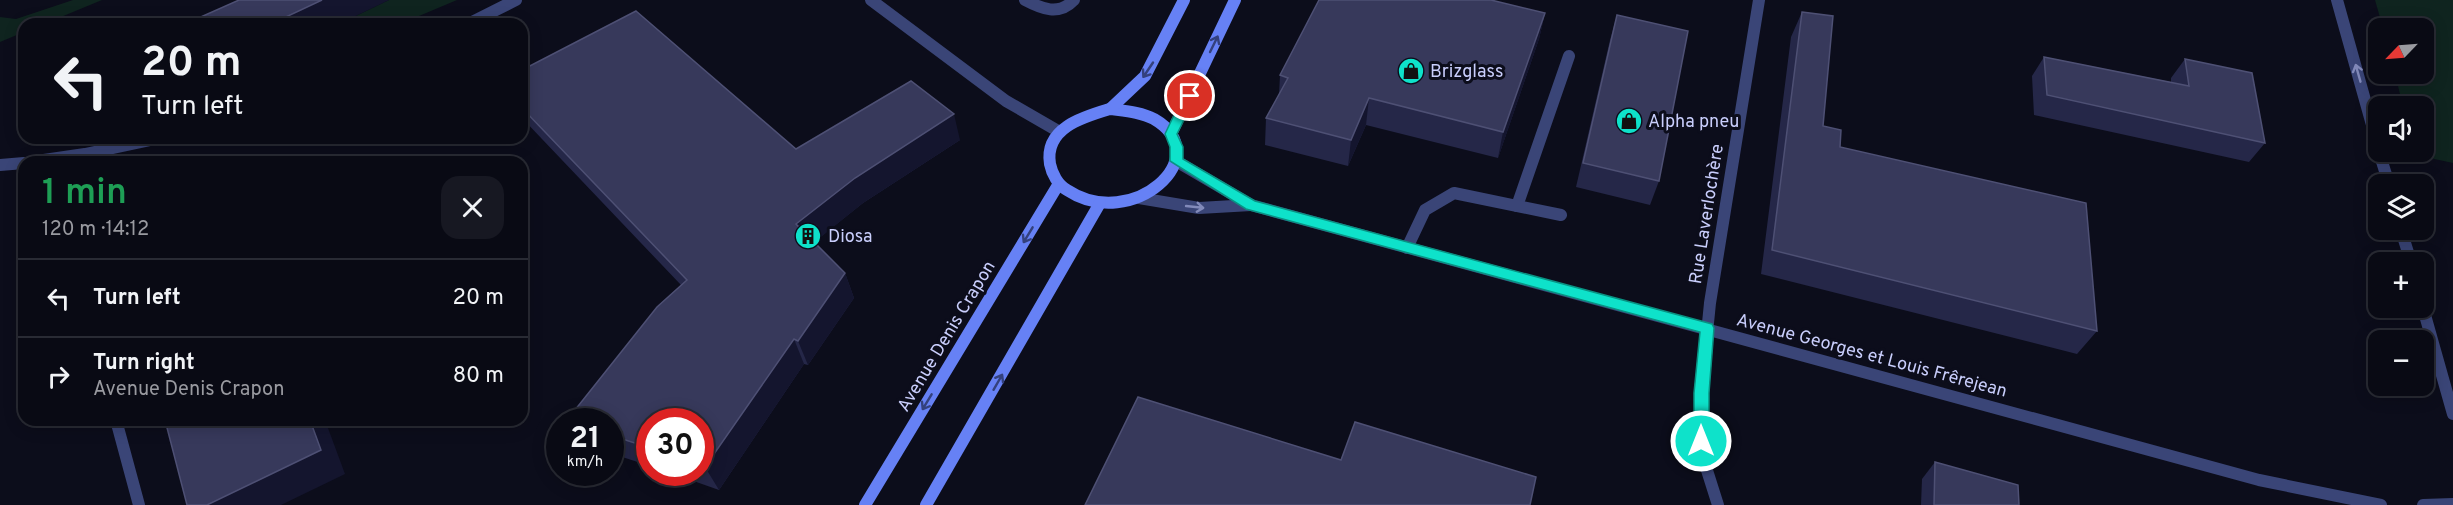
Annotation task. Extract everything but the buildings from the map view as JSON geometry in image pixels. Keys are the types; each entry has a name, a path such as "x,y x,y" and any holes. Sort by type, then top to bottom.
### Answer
{"main road":[{"path":"1110,109 1145,76 1184,0"},
{"path":"1171,134 1235,0"},
{"path":"1110,109 1134,112 1156,120 1171,134 1176,147 1176,161 1164,182 1139,198 1100,203 1077,197 1058,185 1049,172 1047,158 1050,144 1058,131 1072,121 1090,113 1110,109"},
{"name":"Avenue Denis Crapon","path":"865,505 1058,185"},
{"path":"927,505 1100,203"}],"street":[{"path":"480,18 516,0"},
{"path":"871,0 1006,101 1058,131"},
{"path":"1025,0 1042,10 1052,11 1063,9 1074,0"},
{"name":"Rue Laverlochère","path":"1718,505 1704,464 1701,441 1701,393 1707,328 1759,0"},
{"path":"2337,0 2368,111"},
{"path":"1517,206 1569,56"},
{"path":"92,156 137,144"},
{"name":"Avenue Georges et Louis Frêrejean","path":"1176,161 1251,205 2259,480 2381,505"},
{"path":"0,165 18,164"},
{"path":"1407,248 1425,210 1454,193 1561,215"},
{"name":"Avenue Georges et Louis Frêrejean","path":"1139,198 1199,208 1251,205"},
{"path":"2426,318 2453,414"},
{"path":"118,426 139,505"},
{"path":"2424,505 2453,504"}],"green space":[{"path":"73,0 102,0 58,18 19,18"},
{"path":"389,0 457,0 414,18 352,18"},
{"path":"2375,0 2453,0 2453,163 2434,159 2434,96 2400,96 2398,84 2434,84 2434,18 2380,18"},
{"path":"0,17 18,18 18,34 0,42"}],"place":[{"name":"Brizglass","path":"1411,71"},
{"name":"Alpha pneu","path":"1629,121"},
{"name":"Diosa","path":"808,236"}],"route":[{"path":"1190,96 1171,134 1176,147 1176,161 1251,205 1707,328 1701,393 1701,441"}]}
